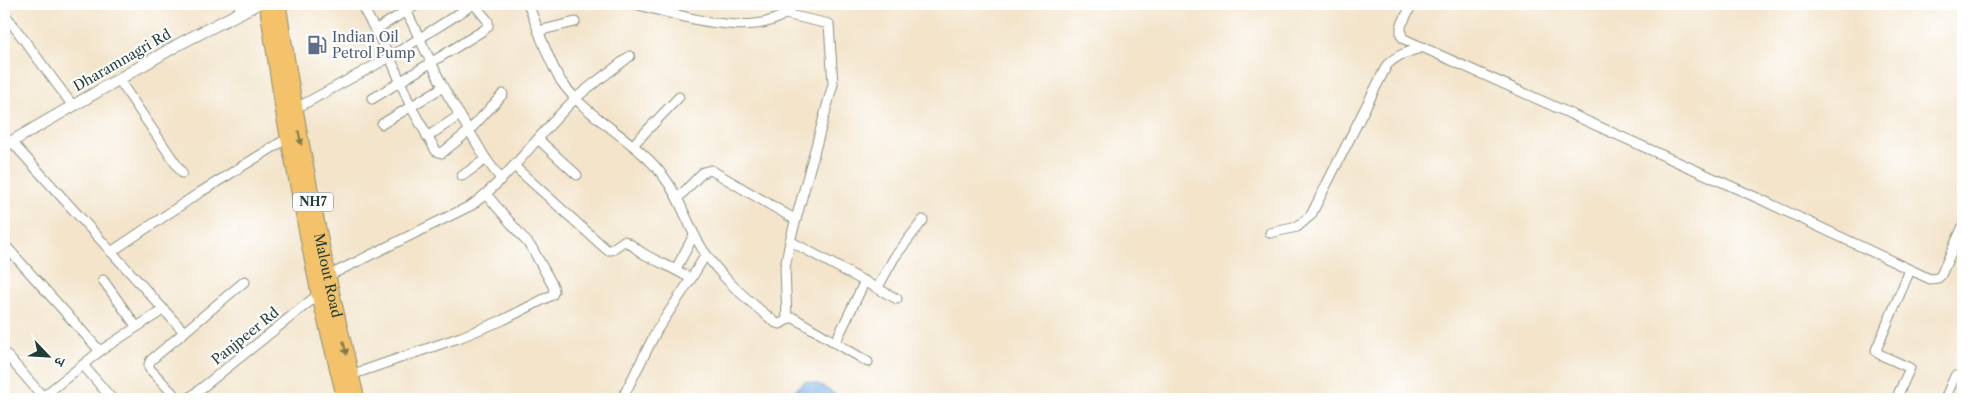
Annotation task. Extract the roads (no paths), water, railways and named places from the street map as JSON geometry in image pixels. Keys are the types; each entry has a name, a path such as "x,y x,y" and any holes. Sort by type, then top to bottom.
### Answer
{"highway":[{"name":"Malout Road","path":"267,4 289,112 358,399"},
{"name":"Malout Road","path":"278,4 289,112 288,138 320,294 345,399"}],"street":[{"name":"Dharamnagri Rd","path":"7,143 119,80 239,7 257,4"},
{"path":"362,4 390,57 411,107 436,151 442,153 469,131 503,94"},
{"path":"375,30 405,7 418,4"},
{"path":"289,112 390,57 474,4 488,20 488,26 431,64 372,99"},
{"path":"539,4 530,7 548,55 562,81 577,98 654,165 678,198 694,234 706,254 723,275 776,322 780,324 786,319 794,318 868,362"},
{"path":"635,4 722,24 759,24 774,20 785,14 795,4"},
{"path":"1412,4 1400,26 1400,35 1404,39 1753,196 1930,279 1938,278 1963,226"},
{"path":"405,7 443,87 486,159 501,179"},
{"path":"4,13 73,106"},
{"path":"785,14 829,24 833,84 790,241 785,268 786,319"},
{"path":"538,30 575,22"},
{"path":"1270,233 1297,227 1311,215 1387,66 1394,57 1423,47"},
{"path":"328,276 472,204 486,194 577,98 630,56"},
{"path":"119,80 182,173"},
{"path":"382,124 443,87"},
{"path":"633,145 679,97"},
{"path":"427,137 460,115"},
{"path":"111,252 199,193 288,138"},
{"path":"539,140 577,175"},
{"path":"7,143 184,332"},
{"path":"462,176 486,159"},
{"path":"514,166 608,250 624,241 691,279"},
{"path":"678,198 703,172 711,170 796,220"},
{"path":"351,375 461,337 503,320 552,295 552,286 532,248 486,194"},
{"path":"878,287 894,258 923,220"},
{"path":"676,269 694,234"},
{"path":"790,241 898,299"},
{"path":"4,244 100,351"},
{"path":"622,399 657,330 706,254"},
{"path":"1896,399 1910,368 1880,354 1876,350 1910,270"},
{"path":"103,280 136,326"},
{"path":"178,399 149,368 149,364 245,281"},
{"path":"836,342 865,281"},
{"name":"Panjpeer Rd","path":"188,399 320,294"},
{"path":"4,352 43,398 100,351 163,310"},
{"path":"83,364 112,399"},
{"path":"1945,399 1955,376"}],"water":[{"path":"806,381 821,385 842,399 783,399"}],"place":[{"name":"Indian Oil Petrol Pump","path":"317,45"}]}
